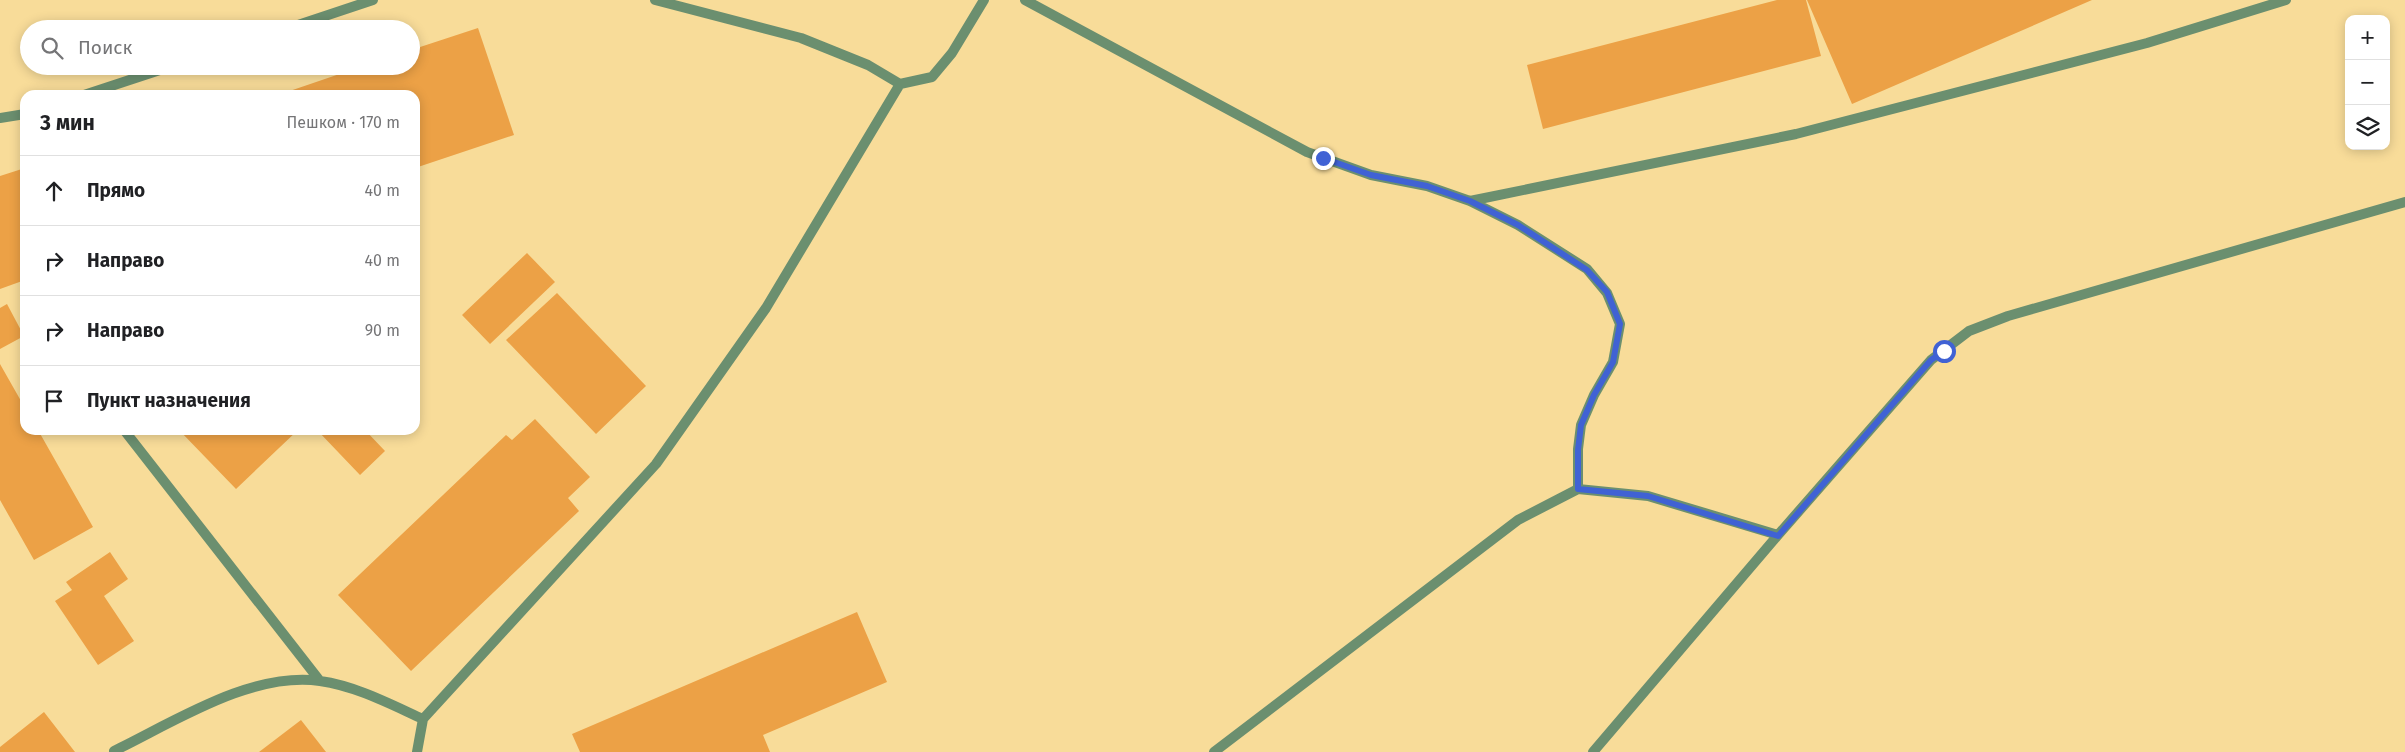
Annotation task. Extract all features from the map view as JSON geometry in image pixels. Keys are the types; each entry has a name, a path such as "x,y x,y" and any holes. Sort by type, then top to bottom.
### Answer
{"lane":[{"path":"313,20 373,0"},
{"path":"655,0 801,38 868,64 900,84 932,77 952,53 984,0"},
{"path":"1025,0 1307,152 1371,175 1427,186 1470,201 1518,225 1587,270 1607,292 1620,324 1613,362 1594,395 1581,425 1578,450 1578,489"},
{"path":"1470,201 1796,134 2147,43 2286,0"},
{"path":"99,90 145,75"},
{"path":"417,752 423,719 656,464 766,308 900,84"},
{"path":"0,118 20,115"},
{"path":"1593,752 1931,360 1970,331 2008,316 2405,202"},
{"path":"128,435 320,681"},
{"path":"1214,752 1518,520 1578,489 1648,496 1778,536"},
{"path":"114,751 225,697 272,681 320,681 360,691 423,719"}],"building":[{"path":"1777,0 1806,0 1821,56 1543,129 1527,65"},
{"path":"1807,0 2092,0 1852,104"},
{"path":"478,28 514,135 420,166 420,90 293,90 337,75 420,75 420,47"},
{"path":"20,170 20,282 0,289 0,176"},
{"path":"527,253 555,282 490,344 462,315"},
{"path":"557,293 646,386 596,434 506,340"},
{"path":"7,304 20,328 20,338 0,349 0,308"},
{"path":"0,364 20,399 20,435 41,435 93,527 34,560 0,500"},
{"path":"535,419 590,477 568,498 579,511 411,671 338,595 506,435 512,440"},
{"path":"184,435 293,435 236,489"},
{"path":"322,435 370,435 385,451 360,475"},
{"path":"110,552 128,579 104,596 134,641 98,665 55,601 72,590 66,582"},
{"path":"857,612 887,682 763,735 770,752 580,752 572,734"},
{"path":"44,712 75,752 0,752 0,747"},
{"path":"301,720 326,752 259,752"}],"route":[{"path":"1323,158 1371,175 1427,186 1470,201 1518,225 1587,270 1607,292 1620,324 1613,362 1594,395 1581,425 1578,450 1578,489 1648,496 1778,536 1931,360 1944,351"}]}
